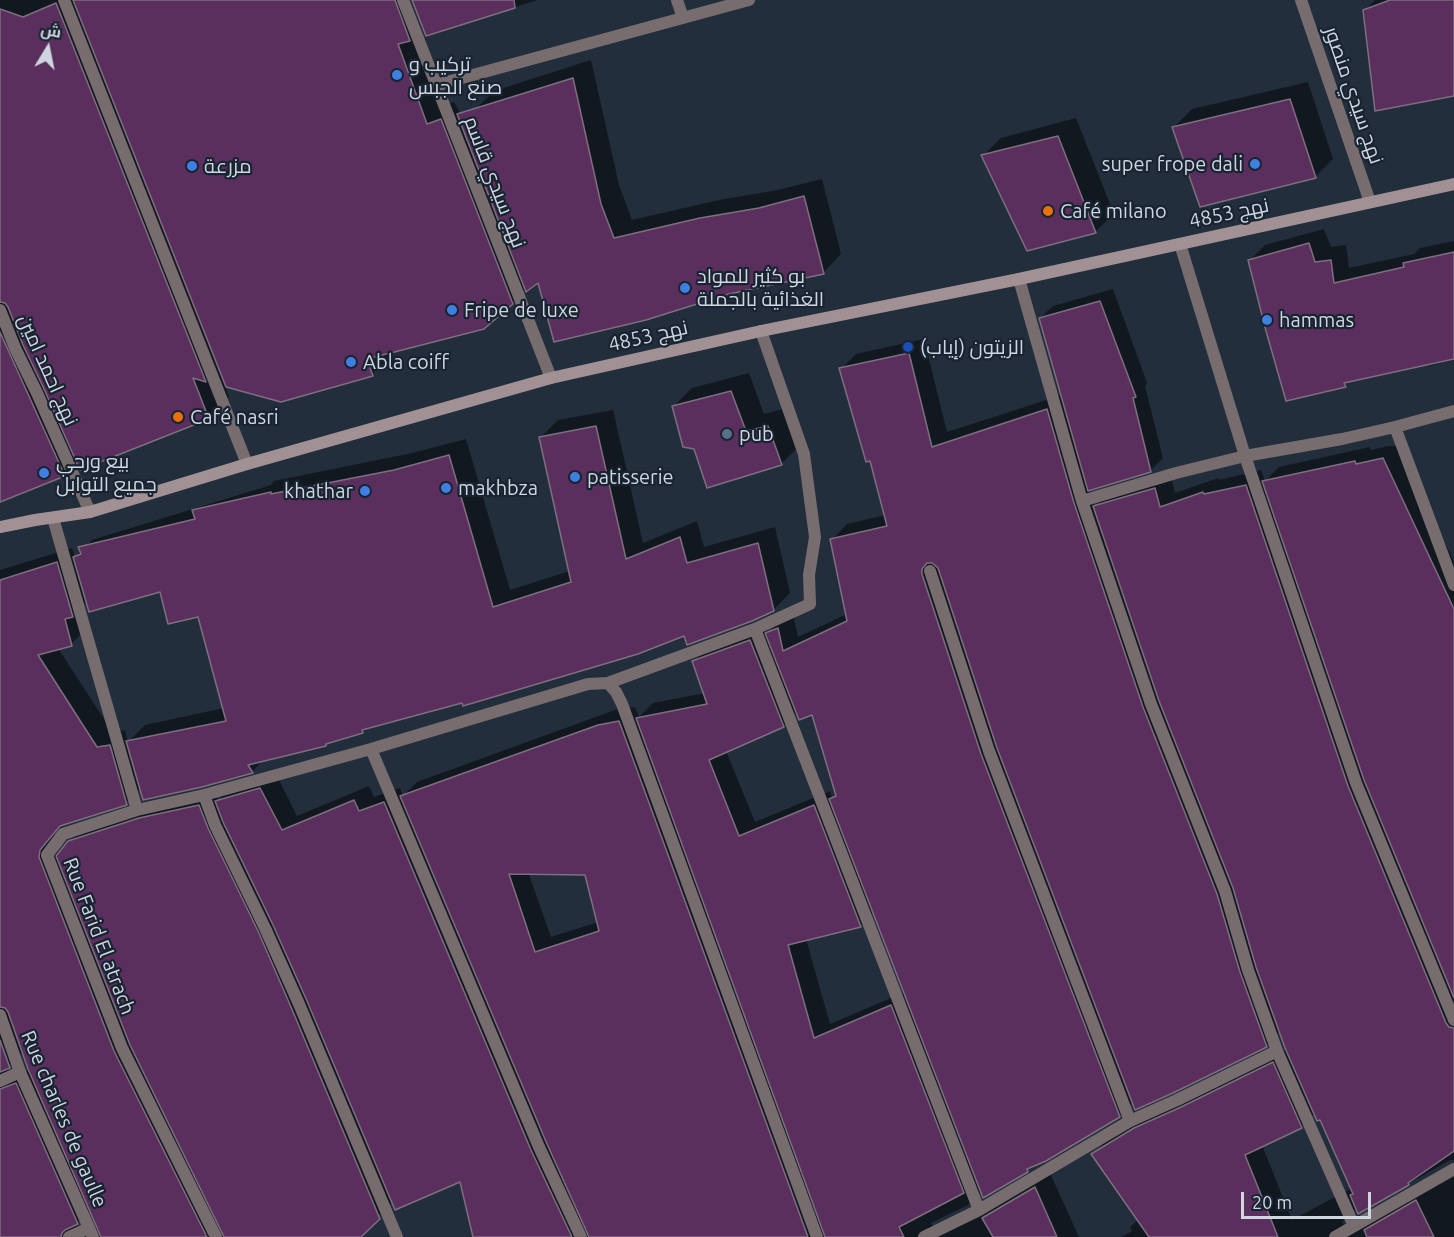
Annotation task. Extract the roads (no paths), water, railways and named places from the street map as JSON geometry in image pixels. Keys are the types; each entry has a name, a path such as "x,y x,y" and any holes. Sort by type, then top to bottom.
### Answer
{"street":[{"path":"64,0 247,464"},
{"name":"نهج سيدي قاسم","path":"403,0 551,378"},
{"path":"677,0 683,18"},
{"path":"436,85 749,0"},
{"name":"نهج سيدي منصور","path":"1301,0 1370,202"},
{"name":"نهج 4853","path":"0,527 90,512 247,464 551,378 761,331 1019,279 1454,184"},
{"path":"1180,244 1245,456 1356,783 1454,1020"},
{"path":"1019,279 1082,501 1150,704 1225,891 1248,970 1277,1051 1354,1226"},
{"name":"نهج احمد امين","path":"0,309 15,348 90,512"},
{"path":"53,518 137,810 204,795 371,749 588,684 608,683 755,629 810,604 809,575 815,537 804,454 761,331"},
{"path":"1082,501 1176,473 1245,456 1395,427 1454,411"},
{"path":"1395,427 1454,585"},
{"path":"930,571 989,751 1130,1122"},
{"path":"755,629 979,1210"},
{"path":"608,683 622,704 817,1237"},
{"path":"371,749 539,1147 581,1237"},
{"path":"204,795 215,825 299,1004 397,1237"},
{"name":"Rue Farid El atrach","path":"137,810 63,834 47,855 122,1048 216,1237"},
{"name":"Rue charles de gaulle","path":"0,1015 20,1072 91,1232"},
{"path":"924,1237 979,1210 1130,1122 1277,1051"},
{"path":"0,1081 20,1072"},
{"path":"1335,1237 1454,1169"},
{"path":"69,1237 91,1232"}],"place":[{"name":"تركيب و صنع الجبس","path":"397,75"},
{"name":"super frope dali","path":"1255,164"},
{"name":"مزرعة","path":"192,166"},
{"name":"Café milano","path":"1048,211"},
{"name":"بو كثير للمواد الغذائية بالجملة","path":"685,288"},
{"name":"Fripe de luxe","path":"452,310"},
{"name":"hammas","path":"1267,320"},
{"name":"الزيتون (إياب)","path":"908,347"},
{"name":"Abla coiff","path":"351,362"},
{"name":"Café nasri","path":"178,417"},
{"name":"pub","path":"727,434"},
{"name":"بيع ورحي جميع التوابل","path":"44,473"},
{"name":"patisserie","path":"575,477"},
{"name":"makhbza","path":"446,488"},
{"name":"khathar","path":"365,491"}]}
